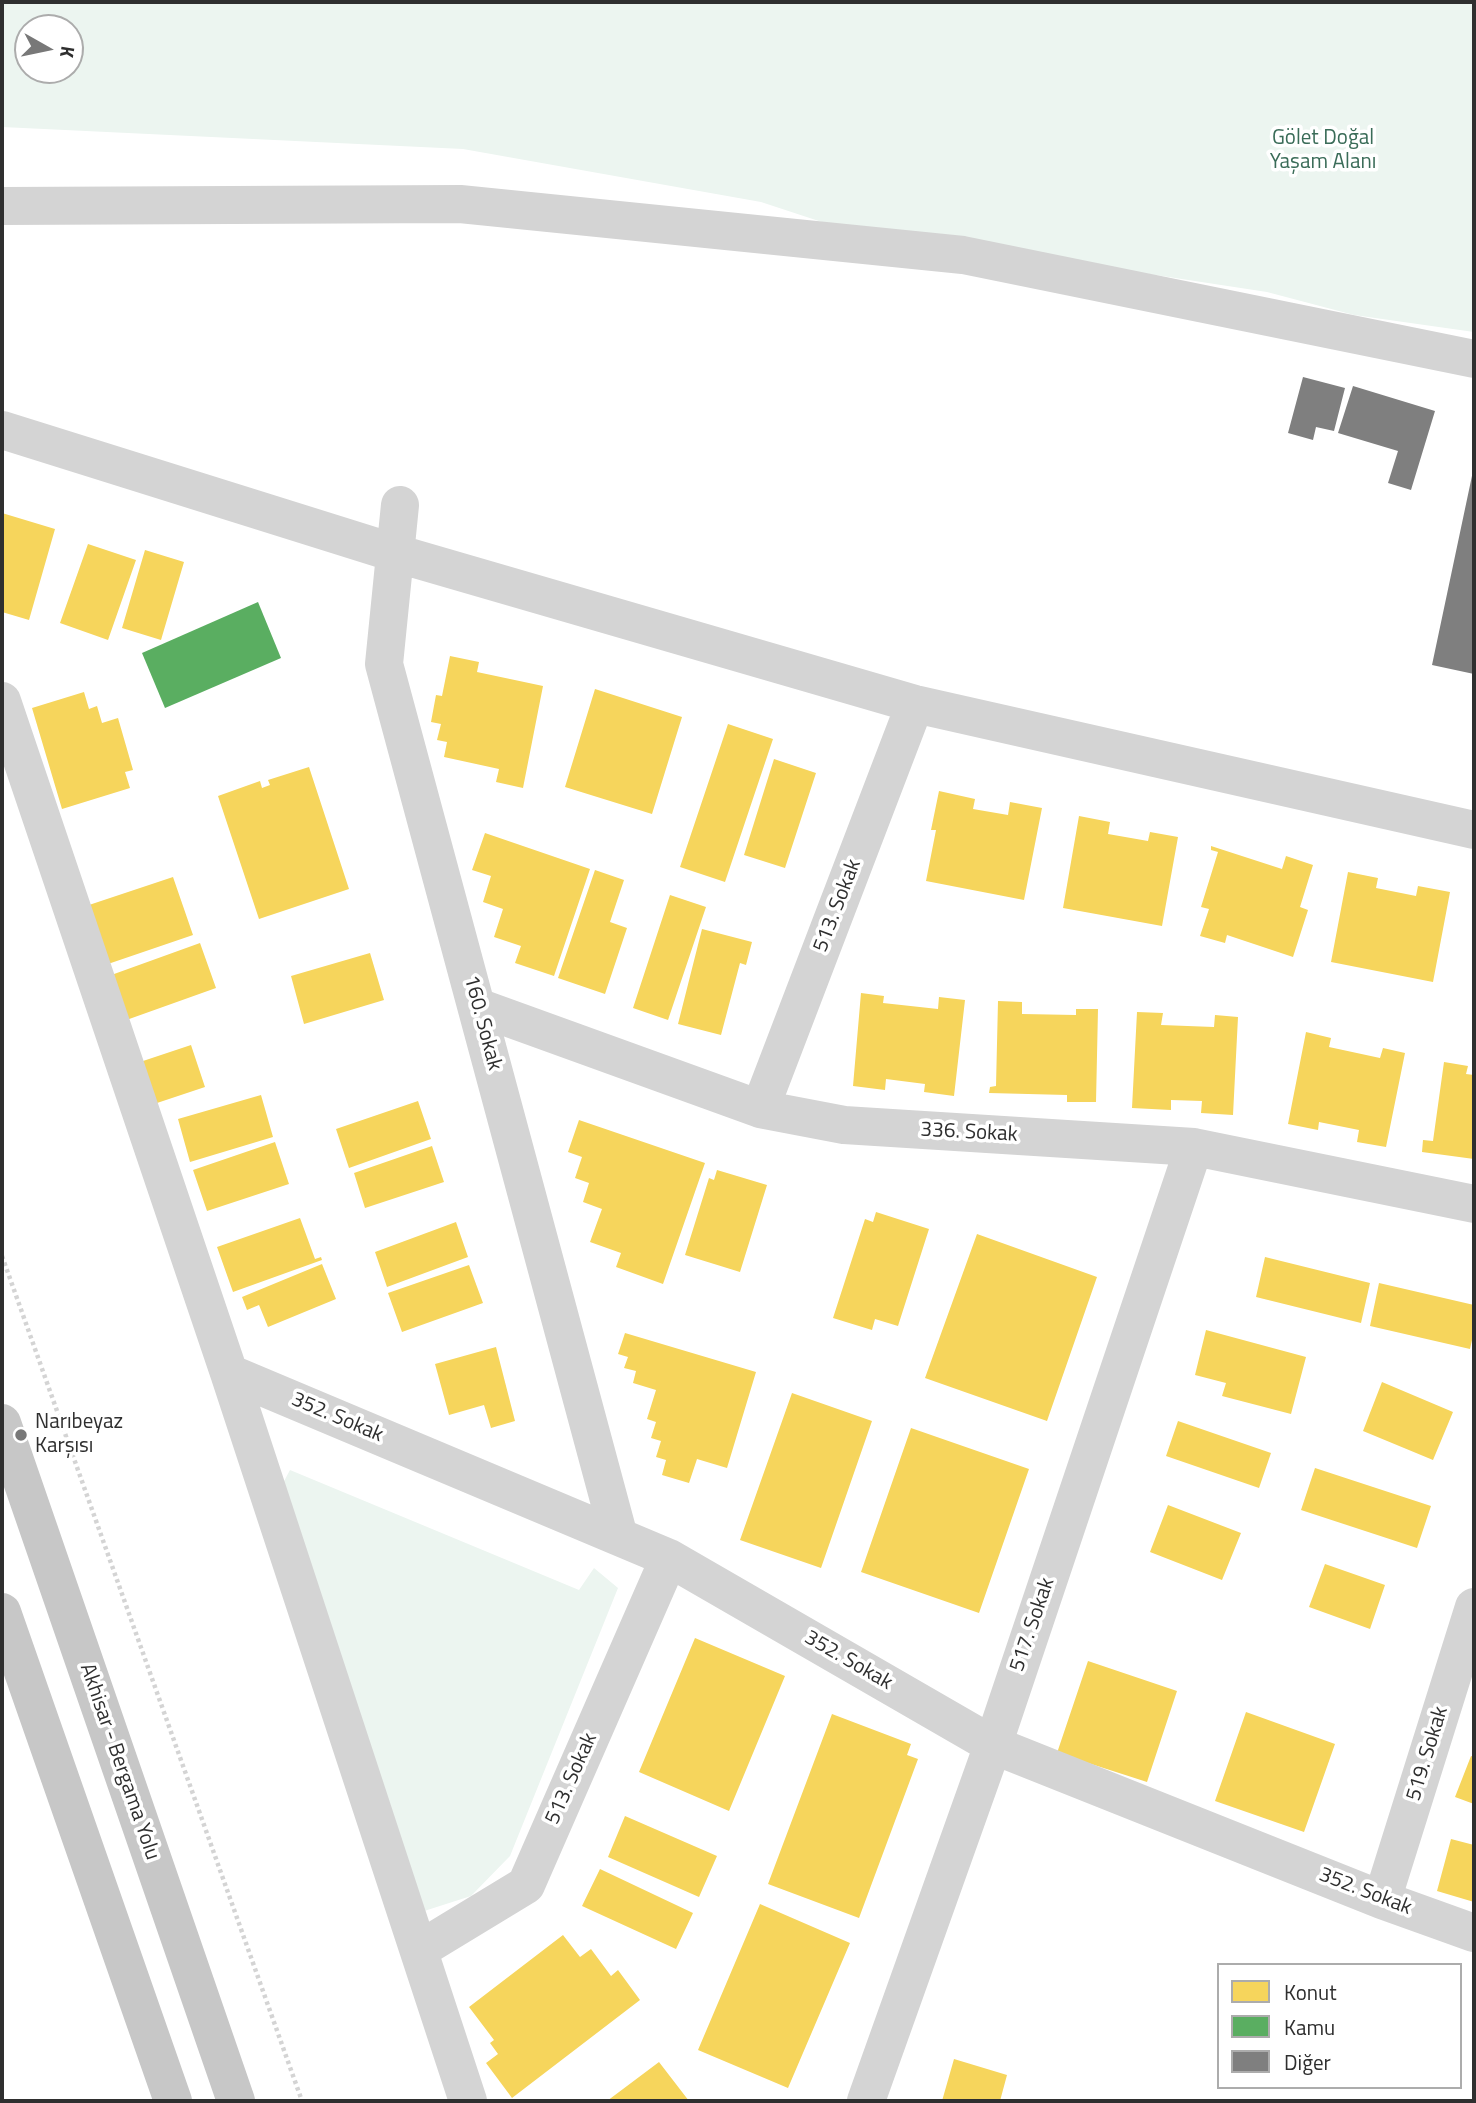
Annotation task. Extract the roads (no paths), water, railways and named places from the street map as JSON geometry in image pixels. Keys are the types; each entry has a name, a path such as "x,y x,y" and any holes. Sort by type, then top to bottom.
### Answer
{"main road":[{"name":"Akhisar - Bergama Yolu","path":"2,1423 236,2101"},
{"path":"2,1612 173,2101"}],"street":[{"path":"2,206 460,204 963,255 1474,359"},
{"path":"2,430 395,553 915,704 1474,830"},
{"name":"160. Sokak","path":"400,505 384,664 619,1537"},
{"path":"2,701 229,1373 468,2101"},
{"name":"513. Sokak","path":"760,1109 915,704"},
{"name":"336. Sokak","path":"478,1007 760,1109 844,1125 1194,1147 1474,1204"},
{"name":"517. Sokak","path":"866,2101 993,1745 1194,1147"},
{"name":"352. Sokak","path":"229,1373 669,1558 993,1745 1382,1900 1474,1933"},
{"name":"513. Sokak","path":"419,1950 526,1885 669,1558"},
{"name":"519. Sokak","path":"1382,1900 1474,1607"}],"place":[{"name":"Narıbeyaz Karşısı","path":"21,1435"}],"park label":[{"name":"Gölet Doğal Yaşam Alanı","path":"1323,151"}]}
